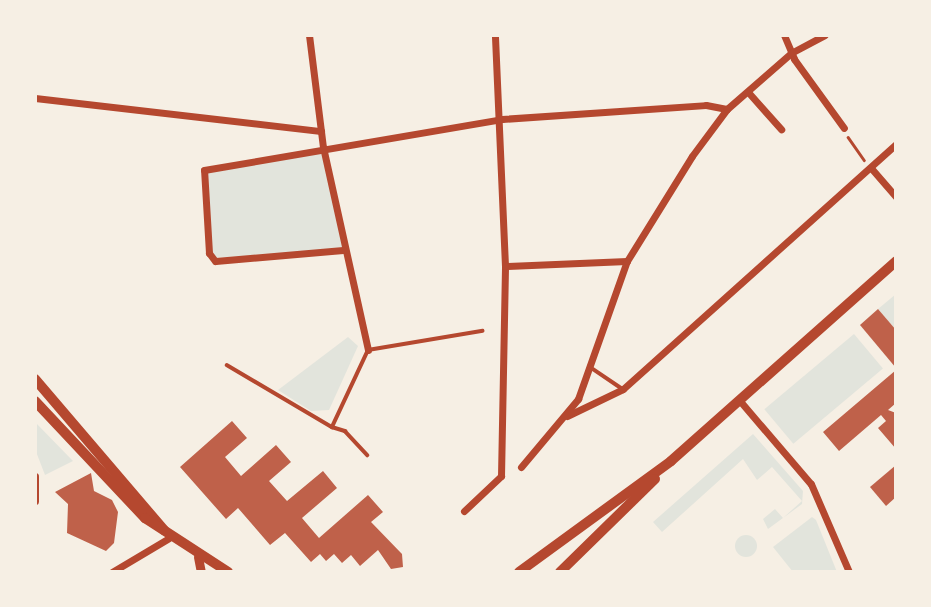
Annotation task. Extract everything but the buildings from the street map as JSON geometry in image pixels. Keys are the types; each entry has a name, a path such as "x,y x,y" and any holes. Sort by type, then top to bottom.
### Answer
{"main road":[{"path":"519,572 558,547 671,461 896,261"},
{"path":"35,379 152,510 169,538"},
{"path":"35,401 169,538 228,572"},
{"path":"560,572 581,554 671,461"},
{"path":"534,572 558,547"},
{"path":"570,572 581,554"}],"street":[{"path":"309,35 323,147 343,250 368,350"},
{"path":"464,511 502,476 505,265 502,119 495,35"},
{"path":"784,35 791,53 844,128"},
{"path":"521,467 566,417 593,369 626,261 727,109 791,53 825,35"},
{"path":"748,92 781,129"},
{"path":"35,98 321,131"},
{"path":"343,250 219,262 209,253 206,167 502,119 706,105 727,109"},
{"path":"566,417 623,389 896,144"},
{"path":"871,168 896,197"},
{"path":"505,265 626,261"},
{"path":"740,401 819,499 849,572"},
{"path":"35,476 35,501"},
{"path":"112,572 169,538"},
{"path":"198,557 201,572"}],"lane":[{"path":"332,427 368,350 482,331"},
{"path":"227,365 332,427 345,431 367,456"},
{"path":"593,369 623,389"}],"path":[{"path":"844,128 871,168"}],"shaded area":[{"path":"323,147 343,250 212,258 206,168"},
{"path":"896,294 896,330 878,309"},
{"path":"854,334 883,368 793,444 764,409"},
{"path":"348,337 358,346 329,410 311,411 278,390"},
{"path":"35,422 73,461 45,475 35,449"},
{"path":"753,434 803,491 802,504 783,518 802,501 772,467 757,480 743,459 662,532 653,522"},
{"path":"775,509 783,518 768,529 763,519"},
{"path":"812,517 816,520 837,572 793,572 773,547"},
{"path":"746,535 754,538 757,546 754,554 746,557 738,554 735,546 738,538"}]}
